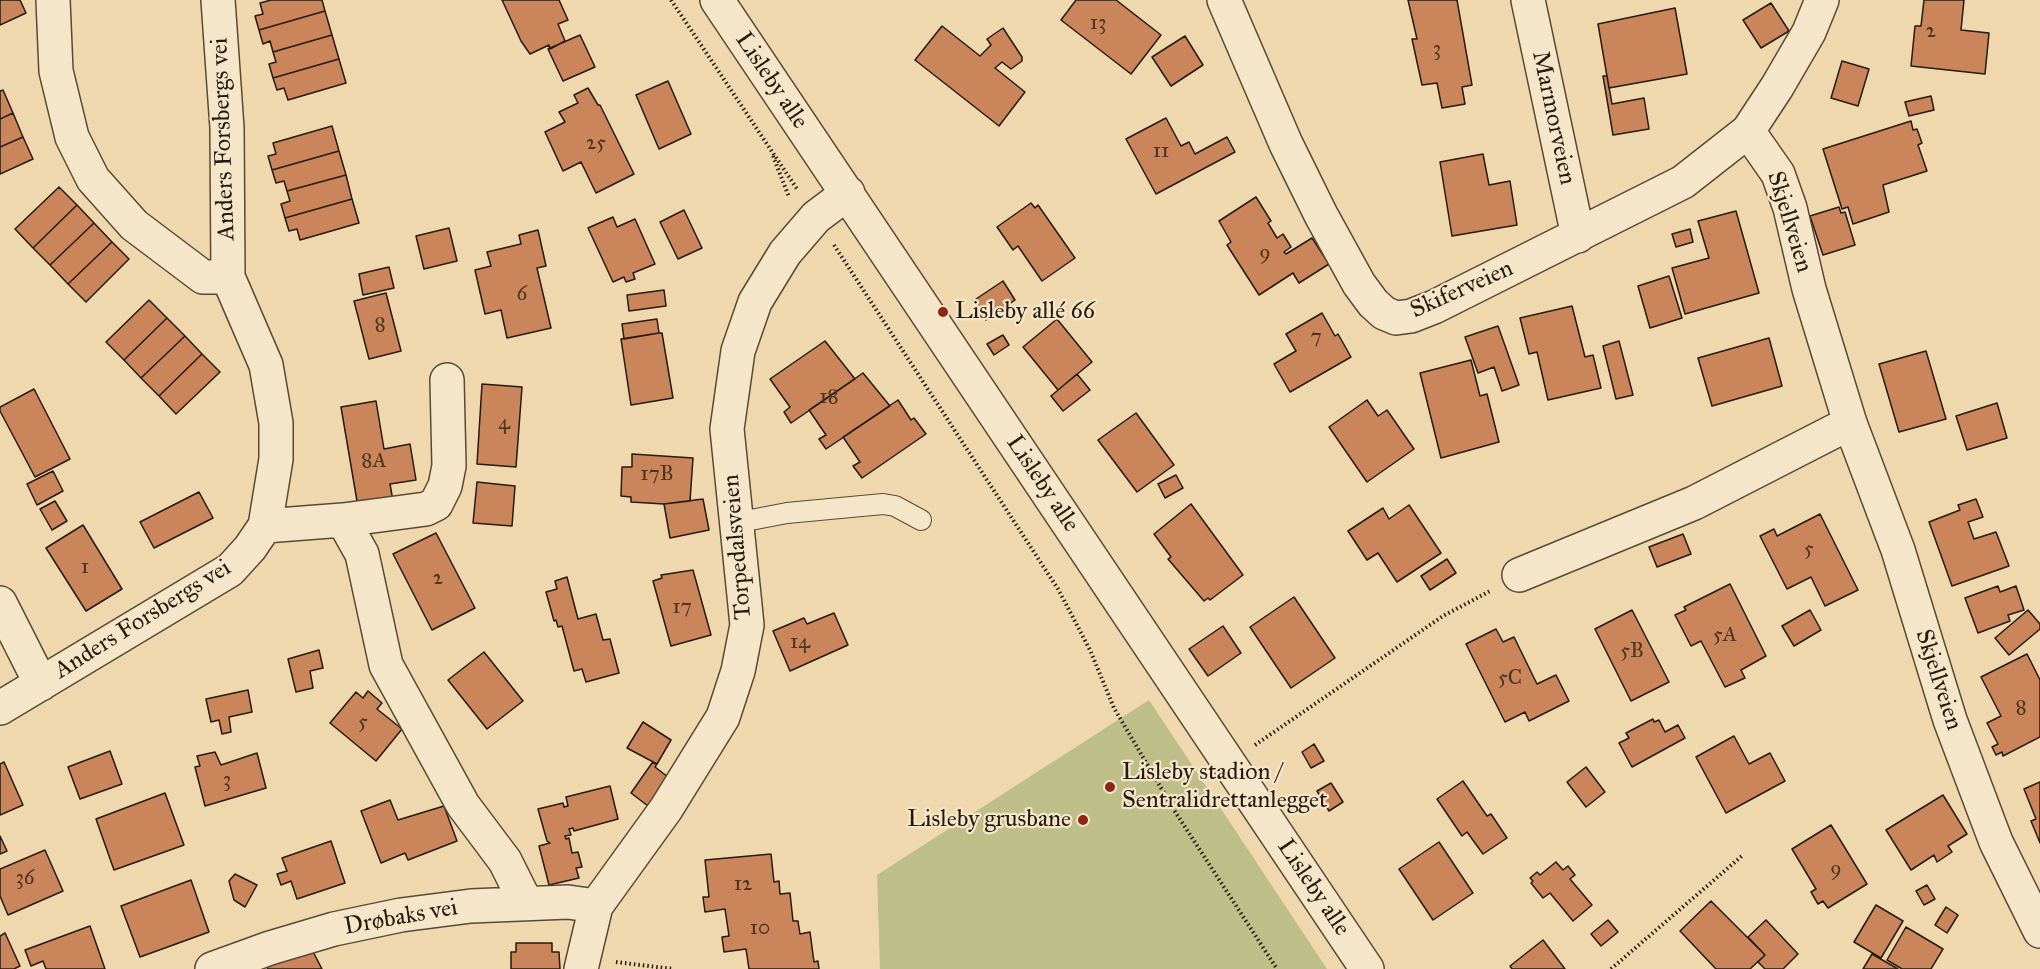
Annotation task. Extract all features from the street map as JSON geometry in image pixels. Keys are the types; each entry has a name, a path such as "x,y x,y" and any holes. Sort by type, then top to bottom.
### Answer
{"street":[{"name":"Anders Forsbergs vei","path":"53,0 56,71 72,137 93,179 134,225 203,277 228,277"},
{"name":"Anders Forsbergs vei","path":"0,708 230,570 250,548 265,526 276,459 276,423 266,364 254,332 228,277 227,128 218,0"},
{"name":"Lisleby alle","path":"717,0 1367,969"},
{"name":"Skiferveien","path":"1224,0 1286,144 1321,215 1359,284 1384,313 1396,318 1411,316 1578,236 1683,182 1748,131 1809,32 1822,0"},
{"name":"Marmorveien","path":"1528,0 1578,236"},
{"name":"Skjellveien","path":"1748,131 1778,174 1790,208 1812,299 1850,423 1898,550 1950,720 1996,842 2040,931"},
{"name":"Torpedalsveien","path":"581,964 596,906 666,809 723,717 738,671 747,625 727,429 738,351 755,302 785,253 816,217 848,193"},
{"path":"265,526 343,520 426,509 442,496 449,466 447,380"},
{"path":"1519,575 1694,503 1850,423"},
{"path":"343,520 362,554 386,665 463,805 505,861 526,903"},
{"name":"Anders Forsbergs vei","path":"0,603 41,684"},
{"name":"Drøbaks vei","path":"212,969 280,945 390,918 471,906 568,902 596,906"}],"lane":[{"path":"735,523 787,513 883,504 902,508 921,520"}],"path":[{"path":"671,0 816,217 1058,589 1090,650 1114,708 1174,810 1277,969"},
{"path":"1229,764 1443,615 1519,575"},
{"path":"1611,969 1743,855"},
{"path":"581,964 673,969"}],"green space":[{"name":"Lisleby stadion / Sentralidrettanlegget","path":"1149,700 1327,969 880,969 877,875"}],"building":[{"path":"0,0 20,0 26,13 0,25"},
{"path":"271,0 322,0 325,11 259,30 255,16 263,14 260,3"},
{"path":"502,0 559,0 568,20 558,24 565,41 550,49 549,45 530,54 521,41"},
{"path":"1076,0 1116,0 1161,35 1131,74 1061,20"},
{"path":"1408,0 1457,0 1472,85 1462,87 1465,104 1442,108 1437,83 1422,85 1412,39 1417,39"},
{"path":"1924,0 1964,0 1961,30 1989,33 1985,74 1911,66 1915,26 1921,26"},
{"path":"1771,3 1789,31 1761,48 1743,20"},
{"path":"1675,8 1687,74 1609,88 1598,24"},
{"path":"325,11 332,35 273,52 270,41 263,44 259,30"},
{"path":"942,26 980,56 991,45 987,39 1003,28 1022,57 1022,61 1011,69 1002,62 995,68 1025,92 999,126 915,60"},
{"path":"332,35 339,59 273,78 269,64 276,62 273,52"},
{"path":"580,35 595,67 563,81 548,49"},
{"path":"1185,36 1203,65 1171,86 1152,57"},
{"path":"339,59 346,83 288,100 284,88 277,90 273,78"},
{"path":"1842,61 1869,69 1858,106 1831,98"},
{"path":"1603,76 1607,76 1612,104 1644,98 1649,129 1613,135"},
{"path":"668,81 691,134 659,149 636,95"},
{"path":"588,88 600,105 634,174 596,193 581,162 563,171 545,132 565,122 559,112 578,103 574,95"},
{"path":"3,90 13,113 0,119 0,91"},
{"path":"1931,96 1934,110 1909,116 1905,102"},
{"path":"13,113 23,137 0,147 0,119"},
{"path":"1166,118 1181,146 1189,142 1195,154 1227,137 1235,152 1156,194 1126,139"},
{"path":"1911,121 1913,130 1917,129 1922,143 1918,145 1927,171 1883,185 1889,212 1853,224 1848,207 1842,209 1823,149"},
{"path":"332,126 339,151 272,170 268,156 276,154 273,143"},
{"path":"23,137 33,159 0,174 0,147"},
{"path":"339,151 346,175 287,191 284,181 276,183 272,170"},
{"path":"1483,154 1489,185 1510,181 1517,225 1452,236 1440,162"},
{"path":"346,175 352,199 285,218 281,204 290,201 287,191"},
{"path":"59,187 77,205 33,248 15,229"},
{"path":"1256,197 1271,221 1268,223 1277,238 1283,234 1291,247 1284,252 1286,254 1312,238 1329,264 1299,283 1293,273 1259,295 1227,245 1231,242 1219,221"},
{"path":"352,199 359,223 300,240 297,229 289,231 285,218"},
{"path":"1031,203 1035,208 1038,205 1075,258 1042,281 1018,246 1013,250 997,227"},
{"path":"77,205 94,223 50,265 33,248"},
{"path":"1839,207 1841,213 1845,212 1855,245 1823,255 1810,216"},
{"path":"684,210 702,248 678,259 660,222"},
{"path":"1736,211 1759,293 1685,314 1672,268 1709,258 1698,221"},
{"path":"613,217 617,227 635,219 655,264 633,273 635,279 626,282 624,277 613,282 588,228"},
{"path":"94,223 112,242 68,284 50,265"},
{"path":"449,228 457,261 424,269 416,236"},
{"path":"1690,229 1693,242 1676,247 1672,234"},
{"path":"538,230 546,266 537,268 551,328 507,338 501,310 485,314 475,270 491,266 487,252 521,244 519,235"},
{"path":"112,242 129,259 86,302 68,284"},
{"path":"389,267 394,288 363,295 359,274"},
{"path":"1669,276 1682,318 1650,328 1638,286"},
{"path":"1003,281 1015,300 986,320 973,301"},
{"path":"664,290 666,306 629,311 627,295"},
{"path":"386,293 401,351 369,359 354,301"},
{"path":"149,300 167,318 124,360 106,342"},
{"path":"1572,306 1585,357 1593,355 1601,388 1548,400 1537,352 1529,354 1520,318"},
{"path":"1322,313 1335,336 1338,334 1351,357 1290,392 1274,364 1296,351 1286,334"},
{"path":"167,318 185,336 141,378 124,360"},
{"path":"657,319 659,333 624,339 622,324"},
{"path":"1057,319 1092,362 1058,390 1023,347"},
{"path":"1498,326 1519,385 1502,391 1494,367 1478,373 1465,337"},
{"path":"662,333 673,398 631,405 621,339"},
{"path":"1003,335 1009,345 994,355 987,344"},
{"path":"185,336 202,354 159,396 141,378"},
{"path":"1769,338 1782,386 1712,406 1698,358"},
{"path":"825,341 855,379 791,423 784,412 790,407 770,379"},
{"path":"1619,341 1633,395 1616,399 1603,346"},
{"path":"1926,351 1946,419 1899,432 1879,364"},
{"path":"202,354 220,372 176,414 159,396"},
{"path":"1471,360 1480,396 1487,394 1499,442 1441,458 1420,373"},
{"path":"863,373 890,406 826,449 819,439 826,435 809,410"},
{"path":"1077,374 1090,390 1063,411 1051,396"},
{"path":"482,384 522,387 516,467 477,464"},
{"path":"34,389 70,459 35,477 0,411 0,407"},
{"path":"898,400 911,420 914,418 926,434 862,478 853,466 860,462 843,437"},
{"path":"1367,400 1378,416 1387,410 1414,449 1367,482 1329,427"},
{"path":"376,401 384,449 410,444 416,480 390,484 393,501 358,507 341,407"},
{"path":"1997,403 2007,438 1967,450 1956,416"},
{"path":"1136,413 1174,465 1137,492 1098,440"},
{"path":"632,454 693,458 690,501 664,504 631,502 631,497 621,496 622,467 632,467"},
{"path":"53,471 63,491 37,505 27,484"},
{"path":"1176,475 1183,488 1165,498 1158,484"},
{"path":"477,482 515,486 512,526 473,523"},
{"path":"199,492 213,518 154,548 140,522"},
{"path":"703,499 709,530 670,538 664,504"},
{"path":"1976,499 1983,517 1968,522 1974,539 1996,532 2009,566 1952,586 1929,522 1960,510 1958,505"},
{"path":"55,501 67,521 52,530 40,509"},
{"path":"1191,504 1243,575 1210,600 1208,598 1204,601 1168,559 1171,557 1154,534"},
{"path":"1409,505 1441,553 1397,582 1378,553 1367,560 1348,531 1383,508 1389,519"},
{"path":"1820,514 1858,590 1825,606 1811,577 1787,589 1760,536 1774,529 1777,536"},
{"path":"83,525 122,589 86,611 46,548"},
{"path":"436,533 475,608 432,630 393,554"},
{"path":"1683,534 1691,554 1657,567 1649,547"},
{"path":"1447,559 1456,573 1430,590 1421,576"},
{"path":"693,570 711,635 671,646 653,581 662,578 661,575"},
{"path":"567,577 578,619 596,614 603,640 610,639 619,673 586,682 582,669 574,671 562,626 558,627 556,620 554,621 546,592 557,589 555,581"},
{"path":"1730,584 1766,656 1741,670 1745,678 1725,687 1701,641 1691,646 1675,615 1686,610 1684,607"},
{"path":"1998,586 2000,592 2016,586 2024,610 2008,615 2010,621 1978,633 1965,598"},
{"path":"1294,597 1335,658 1291,688 1250,627"},
{"path":"1632,610 1669,682 1631,701 1595,629"},
{"path":"1810,610 1821,630 1794,646 1782,626"},
{"path":"2028,610 2040,624 2040,629 2009,655 1995,638"},
{"path":"834,613 848,645 790,671 773,631 804,618 807,624"},
{"path":"1223,626 1241,653 1208,676 1189,649"},
{"path":"1496,629 1503,642 1514,637 1537,684 1556,675 1569,701 1529,721 1525,712 1505,722 1466,644"},
{"path":"319,650 323,668 310,671 313,688 296,692 288,659"},
{"path":"484,652 523,701 487,729 448,680"},
{"path":"2027,654 2040,680 2040,737 2003,756 2002,752 1996,755 1992,747 1998,744 1987,723 2001,716 1981,677"},
{"path":"248,690 252,712 229,717 231,732 222,734 219,720 211,722 206,699"},
{"path":"368,691 382,703 377,709 402,729 376,761 330,723 356,692 363,698"},
{"path":"1653,719 1654,722 1659,720 1665,732 1678,725 1685,738 1632,767 1619,743 1629,738 1626,733"},
{"path":"643,722 671,740 657,764 627,748"},
{"path":"1734,736 1749,764 1770,753 1785,781 1726,813 1696,757"},
{"path":"1314,744 1324,761 1311,768 1302,752"},
{"path":"110,751 122,784 80,799 68,767"},
{"path":"215,752 221,765 257,753 266,788 205,806 195,767 200,766 197,756"},
{"path":"4,762 23,805 0,815 0,764"},
{"path":"652,763 657,764 655,767 668,777 648,806 631,793"},
{"path":"1586,767 1605,792 1586,807 1567,782"},
{"path":"1463,781 1487,816 1491,814 1507,838 1483,854 1467,832 1462,836 1437,799"},
{"path":"2040,782 2040,843 2031,821 2036,819 2024,789"},
{"path":"1331,783 1343,802 1329,811 1317,791"},
{"path":"610,786 618,819 574,831 573,828 569,829 571,835 565,836 566,839 569,838 572,853 578,852 582,867 576,868 579,878 549,885 539,846 550,843 547,841 538,809 563,803 564,807 568,806 566,797"},
{"path":"165,793 184,845 114,870 96,819"},
{"path":"1943,795 1967,834 1948,846 1952,852 1937,862 1934,855 1911,870 1886,830"},
{"path":"390,800 398,820 444,806 457,841 408,860 405,853 381,863 361,811"},
{"path":"1831,825 1867,884 1828,908 1823,901 1818,904 1811,892 1816,889 1792,849"},
{"path":"0,836 7,851 0,854"},
{"path":"331,841 345,883 297,899 291,881 281,885 277,874 287,871 282,858"},
{"path":"1439,842 1473,893 1433,920 1399,869"},
{"path":"45,850 63,891 8,915 0,896 0,869"},
{"path":"771,854 774,882 779,881 780,894 790,893 793,921 798,921 800,934 810,932 814,962 818,961 819,969 749,969 746,949 724,952 722,937 729,936 725,909 705,912 703,897 709,897 705,860"},
{"path":"1556,862 1563,870 1568,866 1575,875 1570,879 1592,905 1573,921 1550,893 1543,898 1531,883 1533,881 1530,878 1537,872 1540,875"},
{"path":"235,874 257,885 245,907 234,900 229,881"},
{"path":"191,880 209,932 140,957 121,906"},
{"path":"1927,885 1935,899 1924,905 1916,891"},
{"path":"1711,901 1765,955 1750,969 1716,969 1680,931"},
{"path":"1876,905 1903,921 1881,958 1854,942"},
{"path":"1946,907 1958,915 1947,933 1935,925"},
{"path":"1608,920 1618,932 1601,946 1591,934"},
{"path":"1766,920 1798,954 1783,969 1765,969 1758,962 1765,955 1748,937"},
{"path":"90,926 105,969 46,969 43,961 31,966 25,950"},
{"path":"1906,927 1943,949 1931,969 1902,969 1887,960"},
{"path":"5,933 20,966 14,969 0,969 0,936"},
{"path":"1543,940 1565,969 1512,969 1510,966"},
{"path":"516,943 552,943 552,952 559,952 560,969 511,969 511,952 516,952"},
{"path":"309,944 322,969 268,969 267,967"},
{"path":"1872,954 1898,969 1863,969"}],"place":[{"name":"Lisleby allé 66","path":"943,312"},
{"name":"Lisleby stadion / Sentralidrettanlegget","path":"1110,787"},
{"name":"Lisleby grusbane","path":"1083,820"}]}
